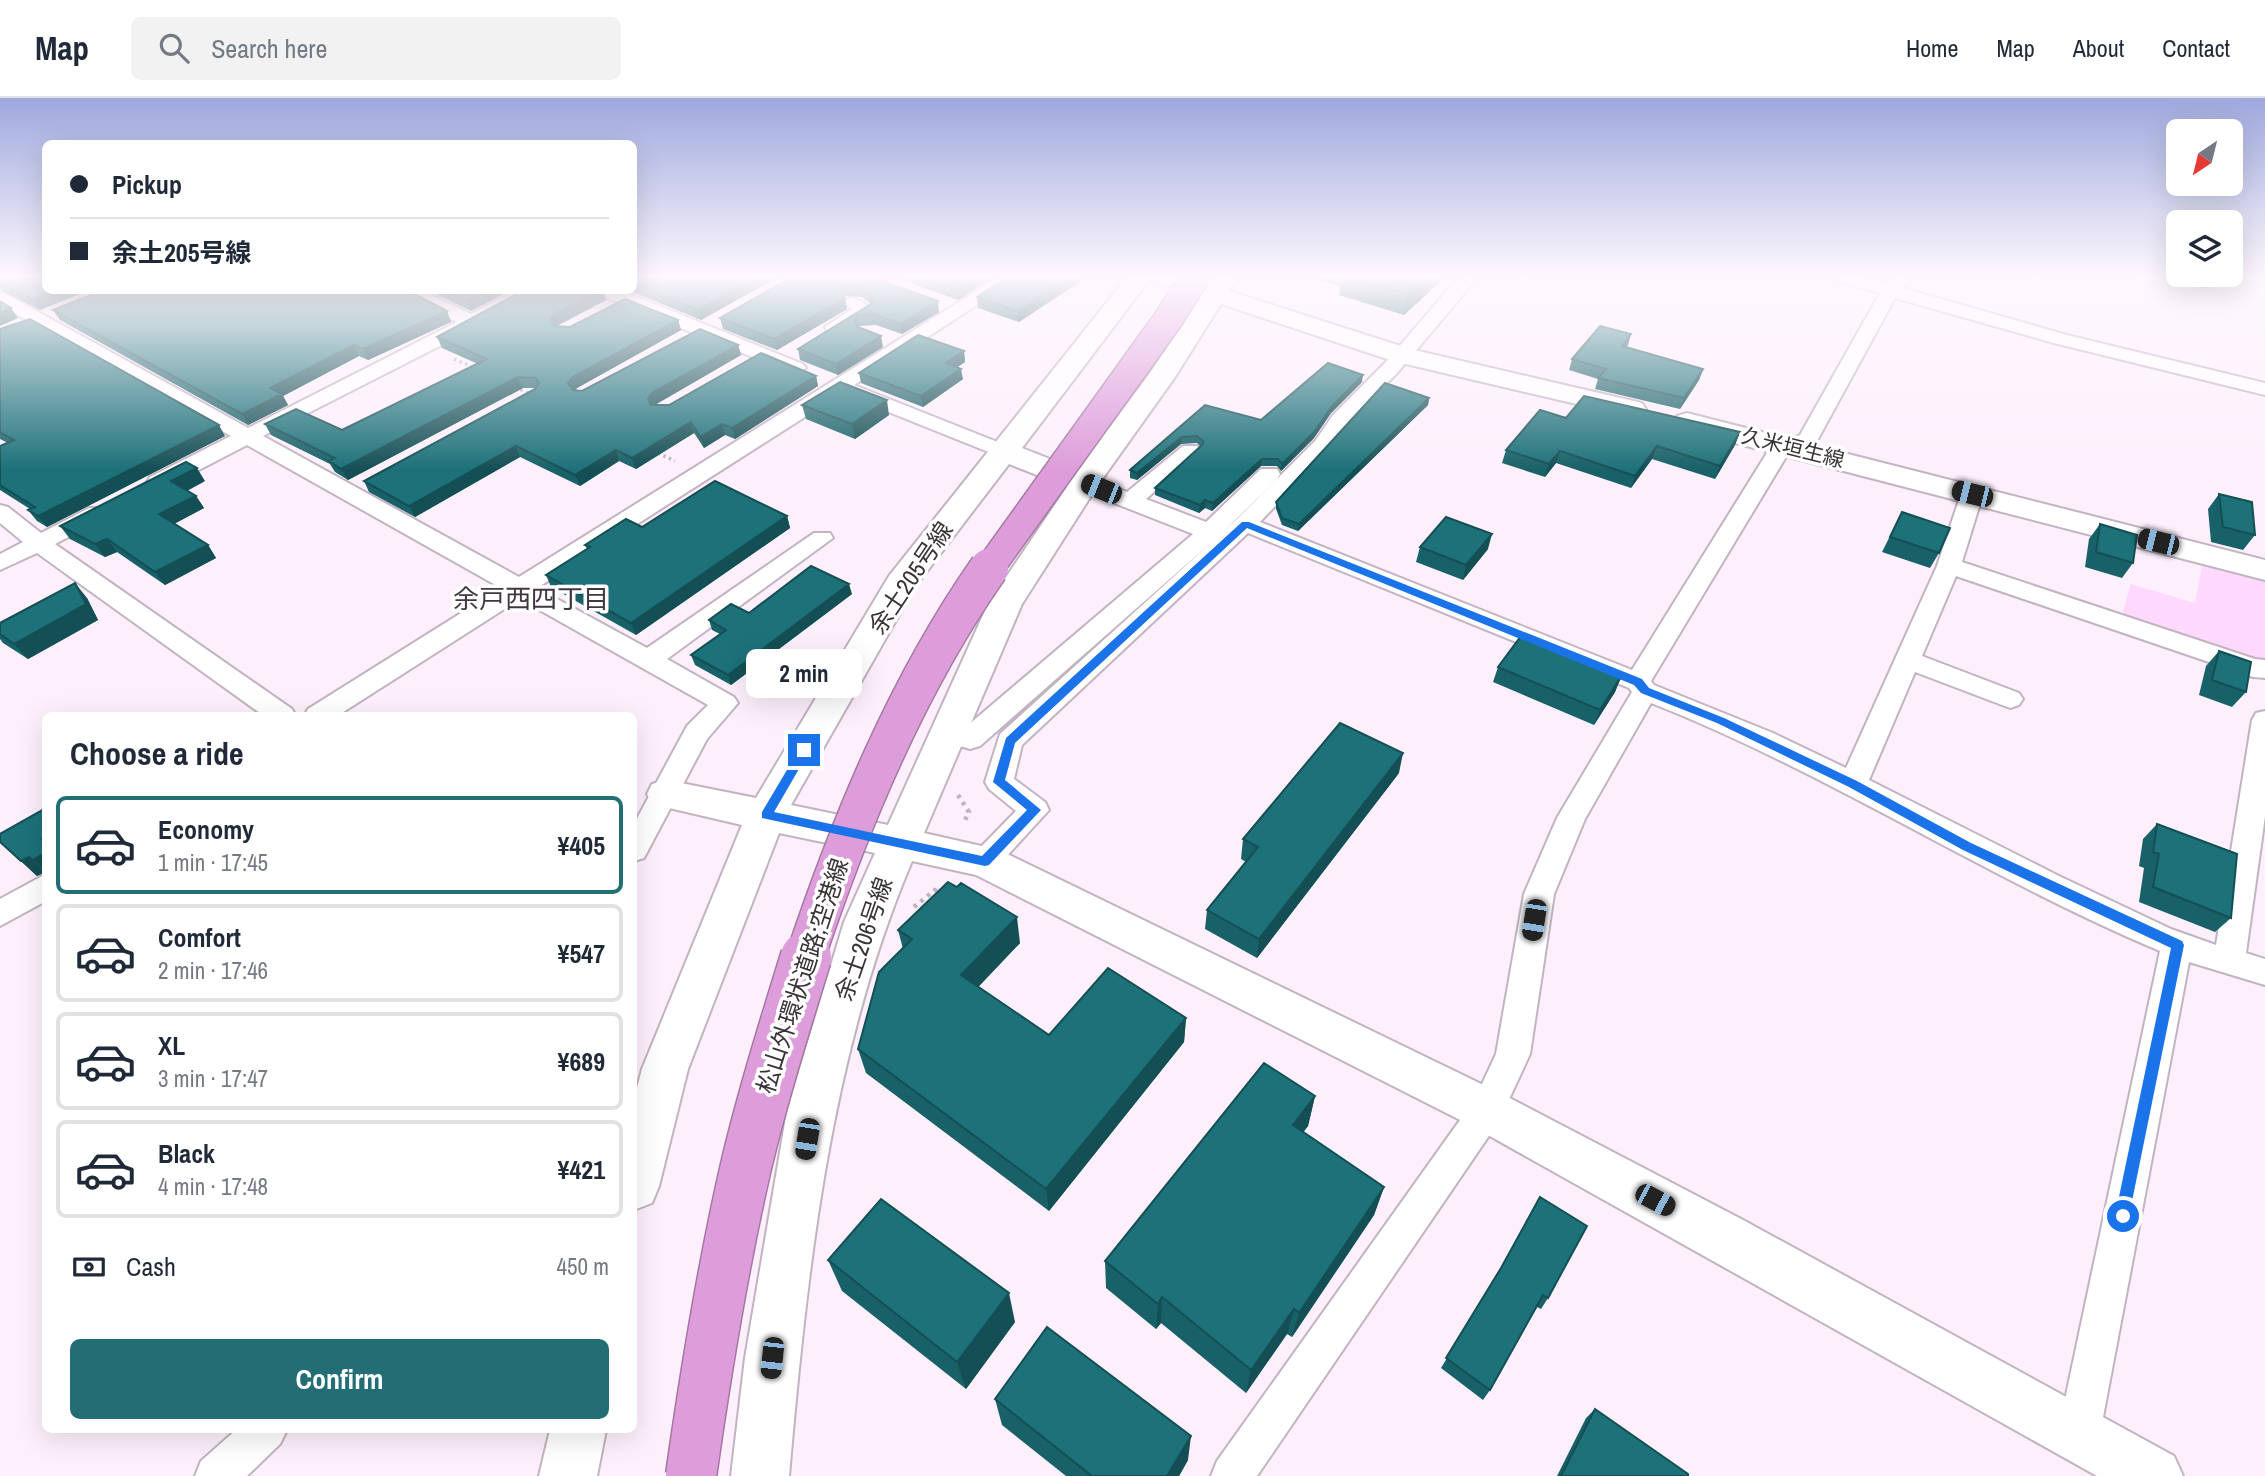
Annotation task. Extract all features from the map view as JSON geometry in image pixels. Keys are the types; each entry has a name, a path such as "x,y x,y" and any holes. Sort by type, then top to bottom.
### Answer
{"highway":[{"name":"松山外環状道路;空港線","path":"691,1476 702,1384 747,1159 798,975 845,847 895,735 946,635 983,576 1152,341"}],"street":[{"path":"65,341 249,436 725,703 697,733 666,794 637,842"},
{"path":"138,492 433,341"},
{"path":"729,341 1130,501 1228,532 1642,686 1853,784 1967,846 2178,945 2265,972"},
{"path":"895,341 902,344"},
{"path":"323,712 906,341"},
{"name":"余土205号線","path":"637,1175 665,1069 766,815 901,583 1089,341"},
{"name":"余土206号線","path":"760,1476 772,1358 811,1111 865,922 1004,604 1084,483 1161,377 1180,341"},
{"name":"久米垣生線","path":"1366,341 1402,355 1788,446 2265,570"},
{"path":"985,861 1035,810 999,782 1010,741 1324,444 1340,419 1414,341"},
{"path":"1232,1476 1487,1110 1513,1054 1539,894 1571,818 1642,686 1778,453 1788,446 1808,439 1861,341"},
{"path":"2070,341 2265,389"},
{"path":"740,367 800,348"},
{"path":"970,739 1228,532 1307,438 1340,419"},
{"path":"1130,501 1190,450"},
{"path":"348,491 372,478"},
{"path":"1853,784 1949,566 1972,494"},
{"path":"0,563 114,505"},
{"path":"0,512 277,712"},
{"path":"650,659 821,537"},
{"path":"1949,566 2253,668 2265,669"},
{"path":"1908,660 2010,699"},
{"path":"2229,962 2261,773 2265,720"},
{"path":"666,794 985,861 1487,1110 2154,1476"},
{"path":"0,915 42,889"},
{"path":"2079,1433 2178,945"},
{"path":"216,1476 263,1433"},
{"path":"568,1476 577,1433"}],"path":[{"path":"426,345 484,373"},
{"path":"508,383 543,400"},
{"path":"653,450 701,473"}],"shaded area":[{"path":"2203,561 2265,579 2265,664 2121,618 2131,584 2195,603"}],"building":[{"path":"0,341 70,341 219,425 38,516 28,510 35,507 0,485 0,446 14,440 0,432"},
{"path":"110,341 380,341 363,349 354,345 270,388 282,394 242,414"},
{"path":"447,341 639,341 573,377 568,383 573,390 582,391 677,341 729,341 738,345 652,393 648,399 651,405 669,405 761,353 816,376 732,428 722,424 700,437 691,422 632,458 616,450 575,475 516,446 409,506 364,481 535,389 539,383 536,378 518,377 341,469 329,461 335,458 265,424 296,409 342,430 487,359"},
{"path":"810,341 872,341 836,364 798,349"},
{"path":"908,341 936,341 964,351 946,363 961,369 921,396 859,373"},
{"path":"1587,341 1626,341 1622,346 1703,369 1684,398 1598,378 1606,369 1572,359"},
{"path":"1328,363 1363,375 1332,406 1315,431 1282,464 1278,459 1262,459 1213,503 1205,500 1200,505 1155,488 1203,444 1197,436 1182,437 1137,473 1130,470 1205,405 1261,420"},
{"path":"840,382 887,400 852,424 802,405"},
{"path":"1385,383 1429,398 1299,524 1282,518 1276,502"},
{"path":"1584,396 1740,432 1720,466 1657,446 1635,476 1560,451 1549,464 1506,450 1540,410 1566,418"},
{"path":"186,462 197,468 171,481 196,496 159,514 208,545 155,572 107,539 95,544 60,526"},
{"path":"715,481 787,516 631,623 546,575 590,547 585,545 626,519 642,527"},
{"path":"2219,494 2252,502 2255,535 2223,527"},
{"path":"1902,512 1950,528 1939,553 1890,537"},
{"path":"1446,517 1492,534 1466,565 1420,547"},
{"path":"2100,524 2137,535 2133,563 2096,552"},
{"path":"811,566 849,584 728,675 691,655 726,630 709,620 731,604 749,613"},
{"path":"75,583 86,604 14,644 0,634 0,623"},
{"path":"1521,636 1621,677 1600,710 1498,667"},
{"path":"2219,651 2251,662 2246,692 2212,680"},
{"path":"1340,723 1403,753 1259,939 1207,910 1258,847 1243,839"},
{"path":"42,810 42,854 33,860 29,857 21,861 0,842 0,834"},
{"path":"2157,824 2237,854 2231,918 2153,887 2159,854 2153,852"},
{"path":"948,882 957,887 961,883 1017,917 961,975 1049,1035 1108,968 1186,1018 1046,1189 858,1049 879,972 912,939 898,930"},
{"path":"1264,1063 1315,1096 1293,1125 1384,1187 1299,1313 1294,1309 1251,1370 1162,1297 1158,1304 1105,1261"},
{"path":"1540,1197 1587,1226 1548,1298 1543,1295 1490,1390 1446,1358 1501,1268"},
{"path":"881,1199 1009,1293 957,1362 828,1260"},
{"path":"1047,1327 1191,1436 1167,1476 1092,1476 995,1399"},
{"path":"1595,1409 1688,1474 1688,1476 1561,1476"}],"district":[{"name":"余戸西四丁目","path":"531,599"}],"route":[{"path":"804,750 766,815 985,861 1035,810 999,782 1010,741 1245,524 1638,682 1645,691 1720,720 1853,784 1967,846 2178,945 2123,1216"}]}
